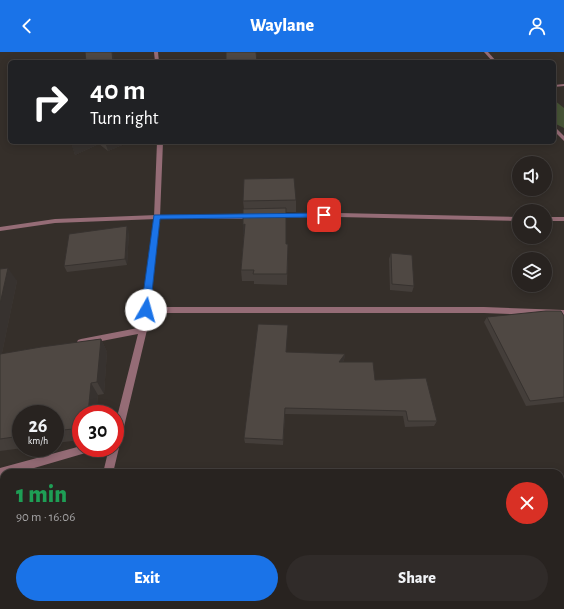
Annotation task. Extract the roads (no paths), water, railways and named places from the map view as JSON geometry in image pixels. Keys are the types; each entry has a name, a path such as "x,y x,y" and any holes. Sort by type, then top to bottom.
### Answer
{"street":[{"path":"486,52 493,60"},
{"path":"556,130 564,139"},
{"path":"124,407 143,330 146,310 157,217 160,144"},
{"path":"269,216 338,215 512,219"},
{"path":"0,228 55,221 157,217 261,217"},
{"path":"552,219 564,219"},
{"path":"146,310 484,310 564,313"},
{"path":"74,344 143,330"},
{"path":"14,469 72,453"},
{"path":"109,469 112,457"}]}
